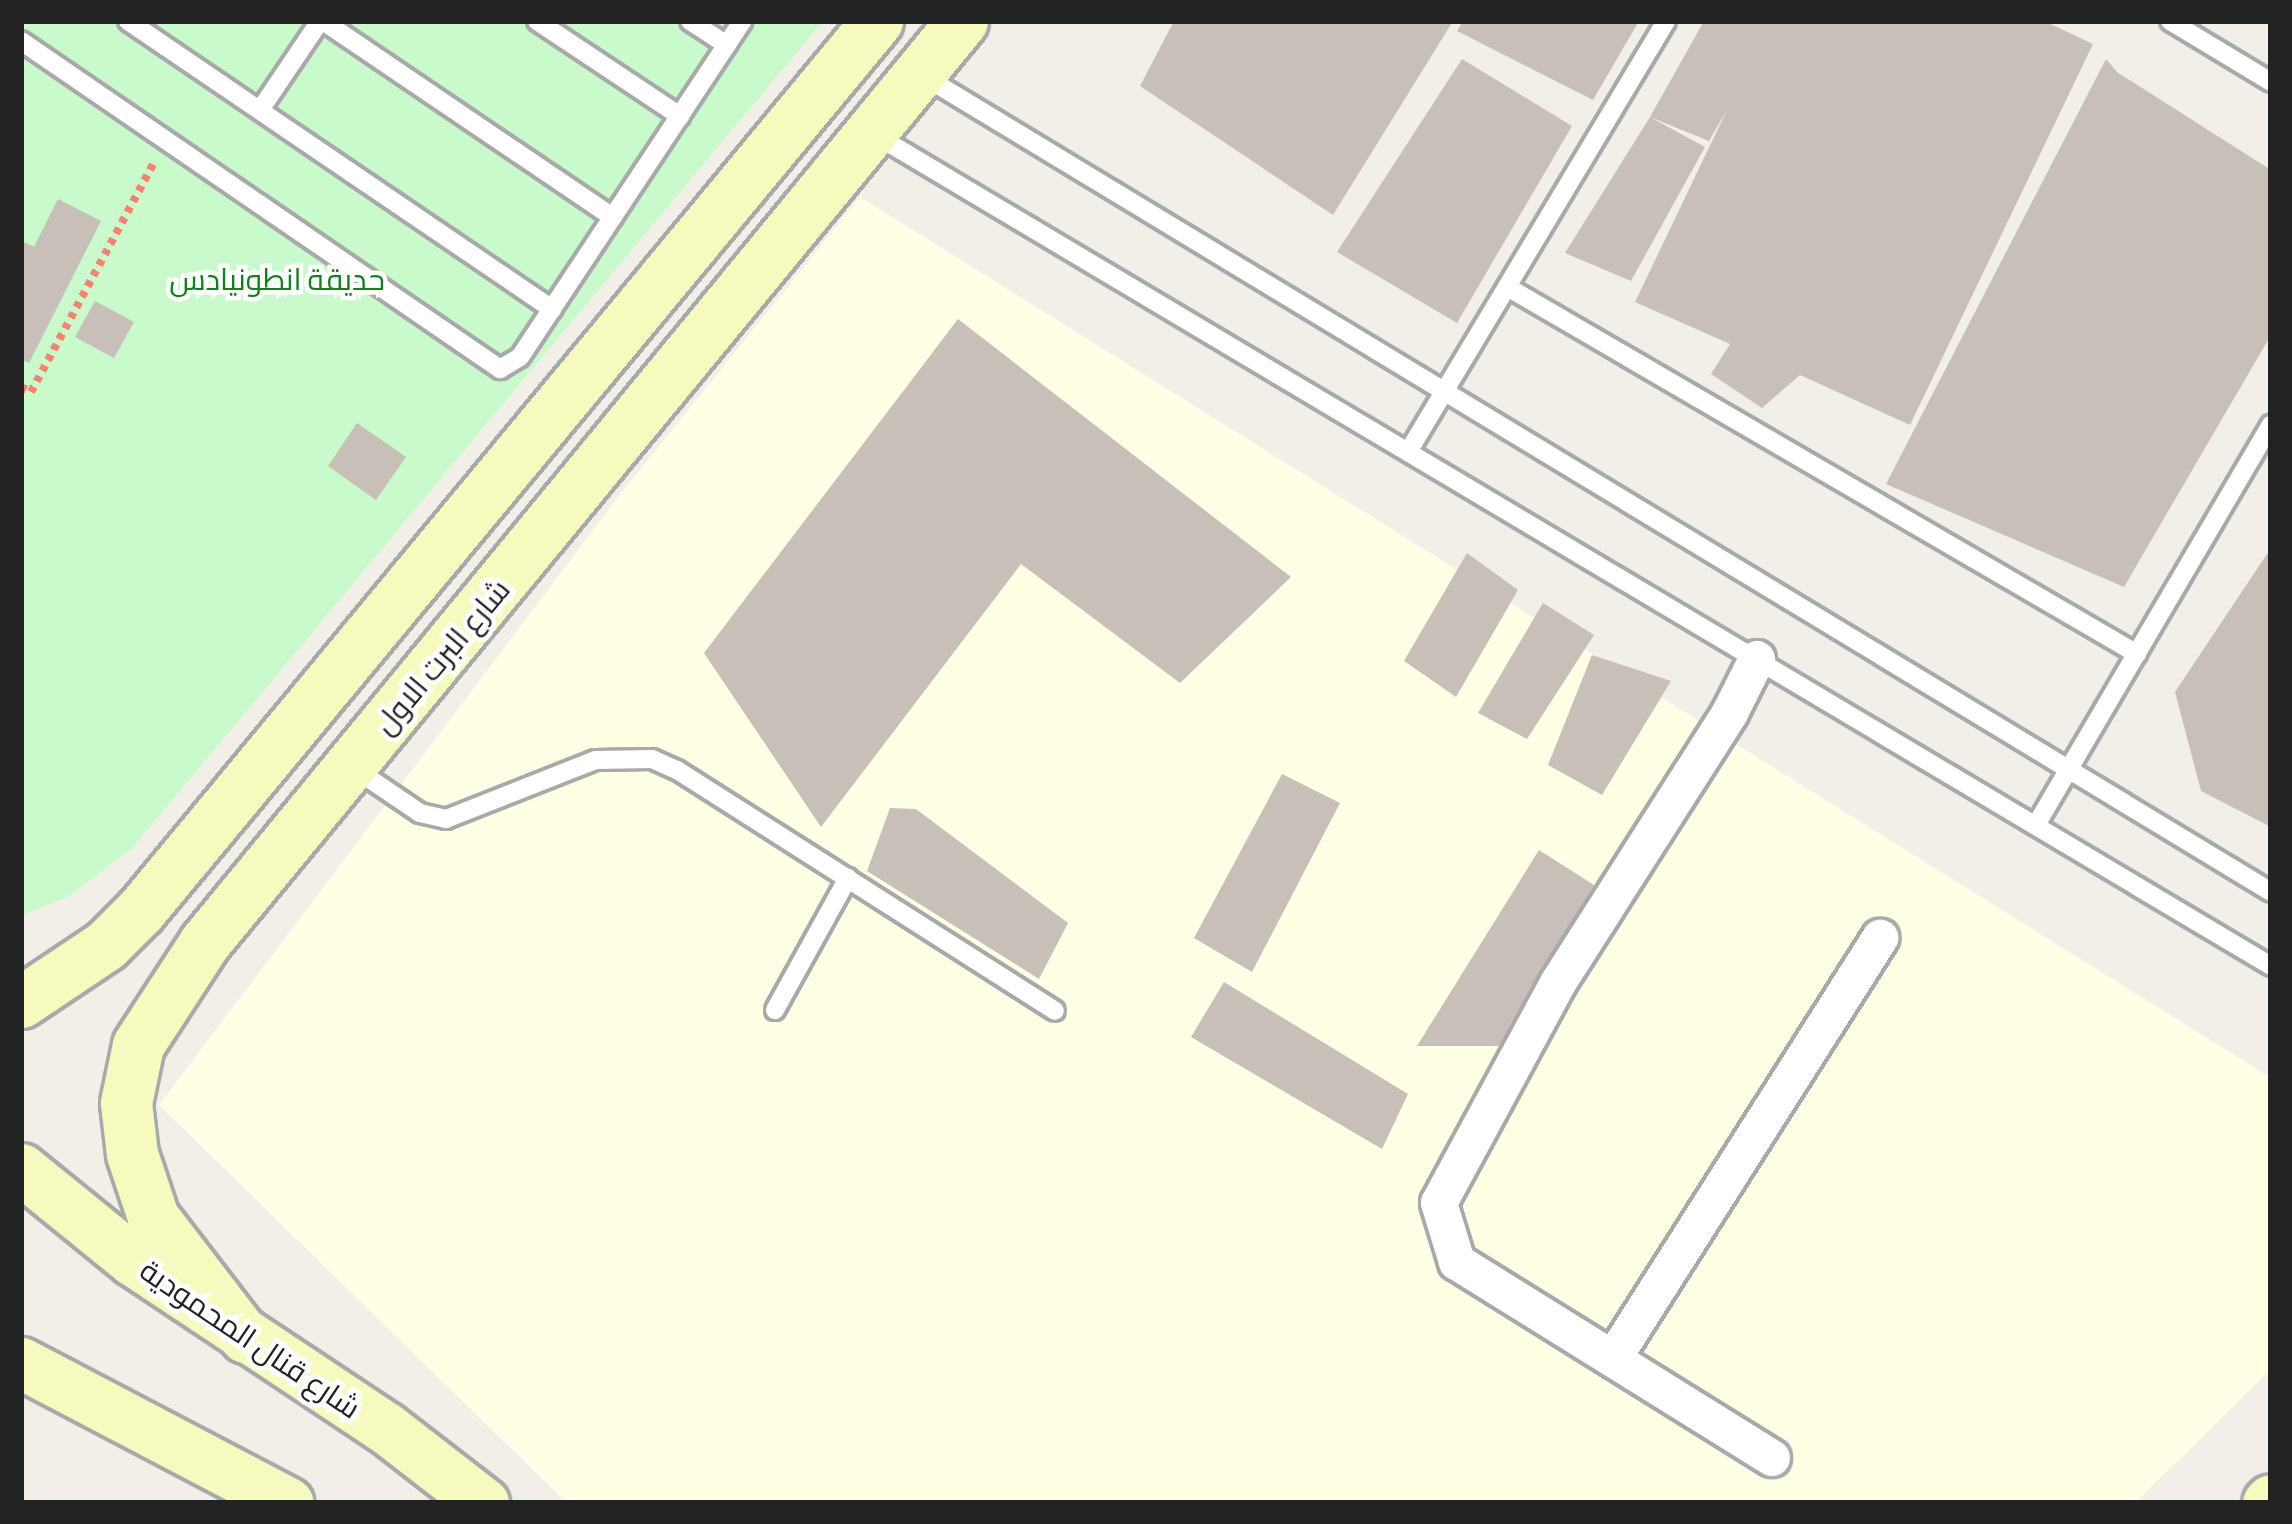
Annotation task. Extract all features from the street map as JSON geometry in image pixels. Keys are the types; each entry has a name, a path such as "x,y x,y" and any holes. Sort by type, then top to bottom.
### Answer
{"main road":[{"path":"21,1002 106,945 141,910 877,21"},
{"name":"شارع البرت الاول","path":"245,1336 153,1216 132,1154 126,1103 138,1045 165,996 350,766 962,21"},
{"path":"660,286 711,329"},
{"name":"شارع قنال المحمودية","path":"21,1169 133,1260 386,1428 483,1503"},
{"path":"21,1363 288,1503"}],"street":[{"path":"1757,659 1730,713 1558,983 1439,1203 1457,1262 1772,1458"},
{"path":"1613,1359 1880,938"}],"lane":[{"path":"128,21 552,309"},
{"path":"260,110 322,21 613,217"},
{"path":"536,21 680,116"},
{"path":"690,21 727,45"},
{"path":"21,41 492,367 515,363 742,21"},
{"path":"1408,452 1666,21"},
{"path":"2170,21 2271,82"},
{"path":"920,74 2271,892"},
{"path":"872,133 2271,966"},
{"path":"1508,288 2137,654"},
{"path":"2036,826 2271,425"},
{"path":"350,766 420,813 446,819 596,760 652,759 1054,1011"},
{"path":"775,1010 848,878"}],"path":[{"path":"21,387 31,392 165,141"}],"shaded area":[{"path":"860,197 2271,1078 2271,1369 2135,1503 567,1503 159,1105 618,497"}],"green space":[{"name":"حديقة انطونيادس","path":"21,21 823,21 132,848 69,896 21,916"}],"building":[{"path":"1174,21 1453,21 1333,215 1140,86"},
{"path":"1463,21 1639,21 1593,100 1457,31"},
{"path":"1704,21 2044,21 2093,44 1910,425 1800,375 1762,408 1711,374 1730,344 1635,302 1727,110 1709,141 1650,117"},
{"path":"1462,59 1572,126 1457,323 1337,252"},
{"path":"2106,59 2117,72 2271,170 2271,335 2124,587 1886,484"},
{"path":"1650,117 1705,147 1631,281 1565,253"},
{"path":"58,199 101,221 29,363 21,359 21,249 25,242 34,247"},
{"path":"95,301 134,322 114,358 75,337"},
{"path":"958,319 1291,577 1180,683 1021,564 821,827 704,653"},
{"path":"357,423 406,457 376,500 328,466"},
{"path":"2271,548 2271,827 2201,791 2175,692"},
{"path":"1467,553 1518,590 1456,697 1404,661"},
{"path":"1543,603 1594,635 1527,739 1478,713"},
{"path":"1592,655 1671,681 1602,795 1548,765"},
{"path":"1282,774 1340,803 1252,972 1194,938"},
{"path":"890,808 916,809 1068,923 1039,979 867,871"},
{"path":"1539,850 1594,885 1501,1046 1417,1046"},
{"path":"1224,982 1408,1094 1382,1149 1191,1037"}]}
